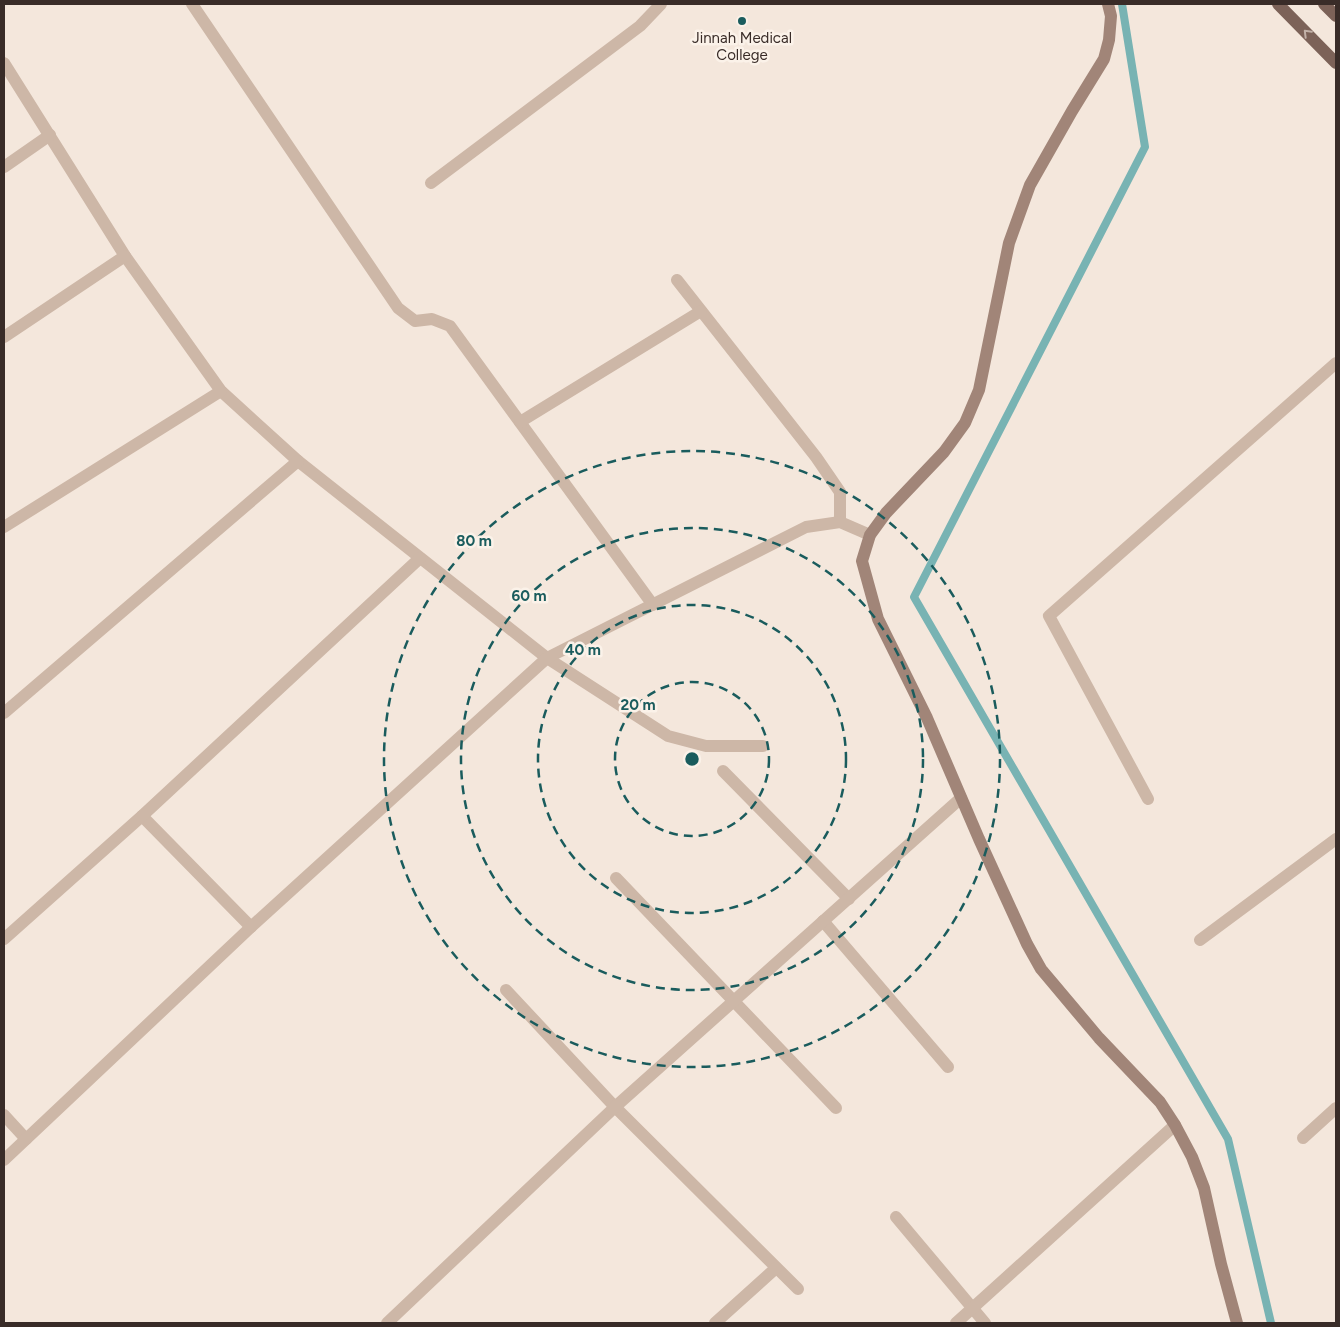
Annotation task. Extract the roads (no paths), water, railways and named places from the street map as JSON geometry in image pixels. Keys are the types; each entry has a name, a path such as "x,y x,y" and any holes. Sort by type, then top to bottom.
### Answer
{"main road":[{"path":"1278,4 1336,63"},
{"path":"1324,4 1336,16"}],"street":[{"path":"192,4 398,308 415,321 432,319 450,326 653,605"},
{"path":"431,183 640,26 660,4"},
{"path":"1108,4 1111,16 1109,40 1104,59 1072,110 1030,185 1009,243 979,390 965,423 944,452 886,514 870,535 862,561 878,619 927,718 1026,944 1041,969 1100,1038 1160,1102 1192,1157 1204,1188 1220,1264 1238,1323"},
{"path":"4,63 125,256 221,392 298,461 547,658 668,736 706,746 763,746"},
{"path":"4,167 50,135"},
{"path":"4,337 125,256"},
{"path":"677,280 816,457 840,492 840,522"},
{"path":"520,422 701,311"},
{"path":"1148,799 1049,616 1336,362"},
{"path":"4,527 221,392"},
{"path":"4,713 298,461"},
{"path":"4,1160 251,927 547,658 806,527 840,522 870,535"},
{"path":"4,939 142,816 420,558"},
{"path":"723,772 848,898"},
{"path":"387,1323 615,1107 961,798"},
{"path":"142,816 251,927"},
{"path":"1200,940 1336,839"},
{"path":"616,878 836,1108"},
{"path":"823,921 948,1066"},
{"path":"506,990 615,1107 798,1289"},
{"path":"1303,1138 1336,1108"},
{"path":"4,1114 26,1139"},
{"path":"956,1323 1175,1125"},
{"path":"896,1217 985,1323"},
{"path":"715,1323 776,1268"}],"waterway":[{"path":"1122,4 1145,147 914,597 1228,1139 1271,1323"}],"place":[{"name":"Jinnah Medical College","path":"742,21"}]}
